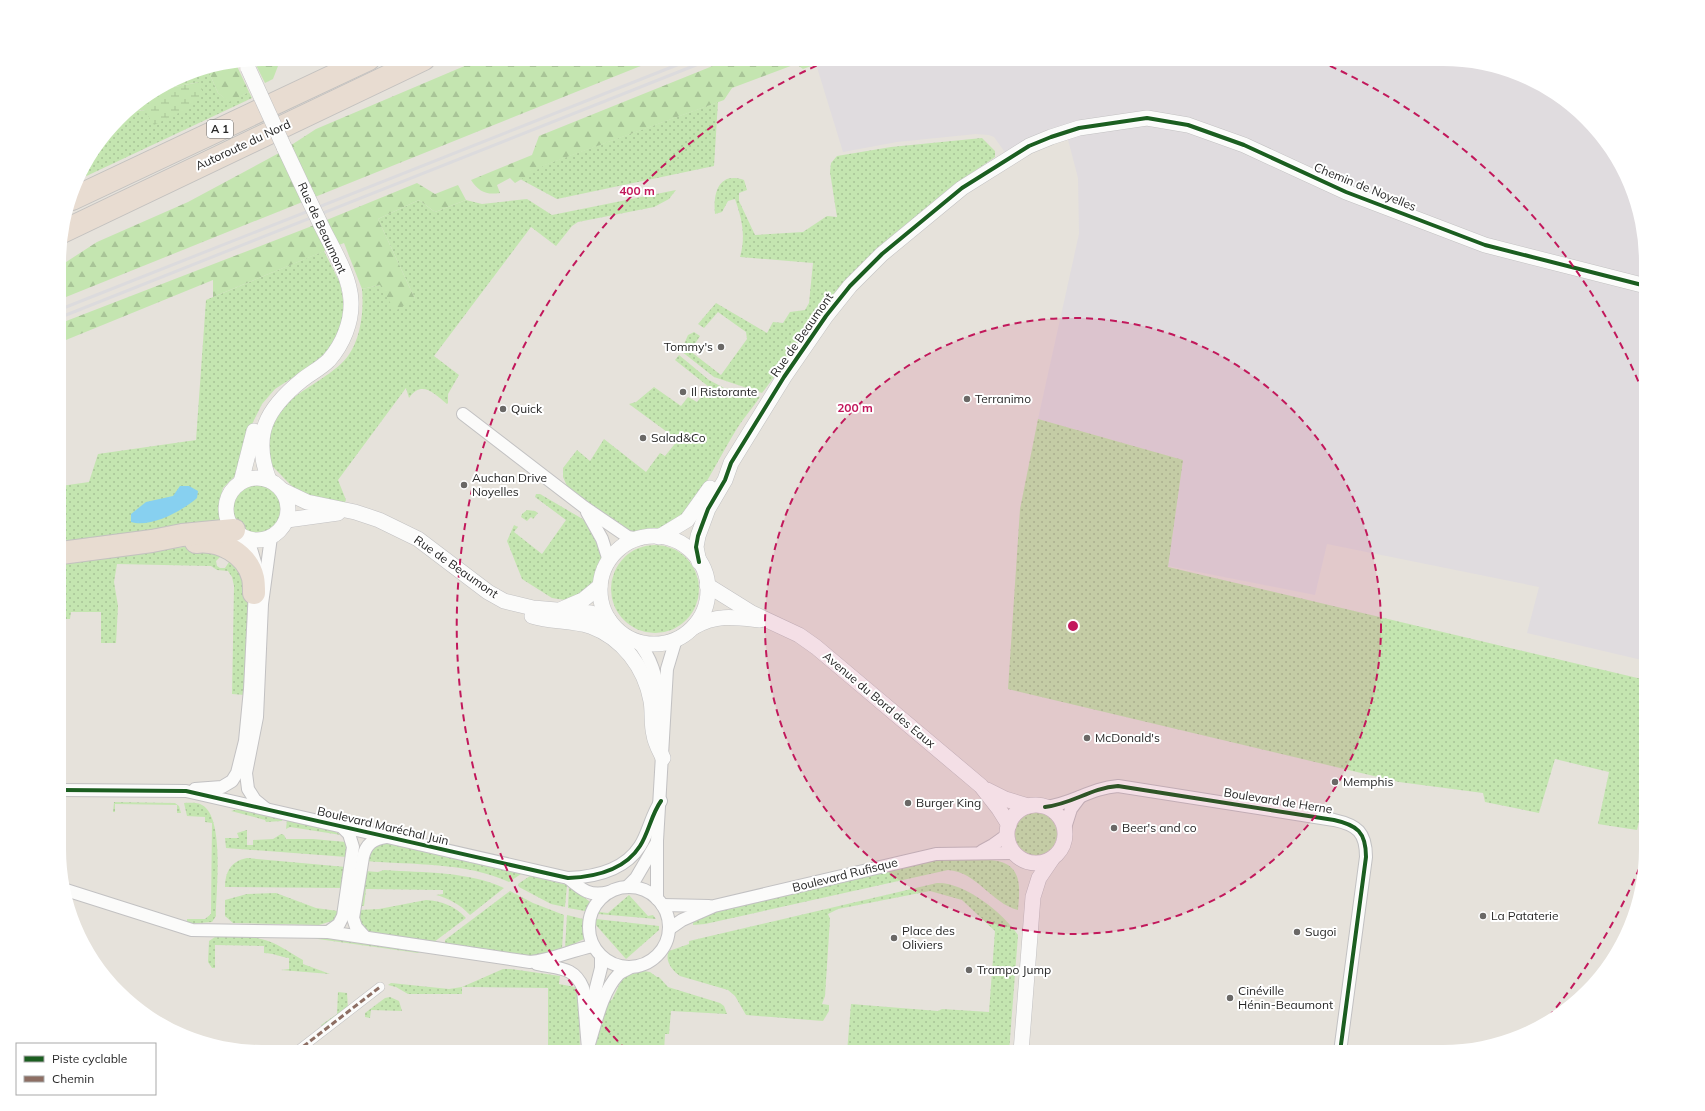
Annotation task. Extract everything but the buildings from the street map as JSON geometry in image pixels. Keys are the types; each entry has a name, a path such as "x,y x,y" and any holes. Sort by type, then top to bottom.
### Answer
{"highway":[{"name":"Autoroute du Nord","path":"76,198 353,66"},
{"name":"Autoroute du Nord","path":"69,229 409,66"},
{"path":"66,552 152,541 182,534 241,535"},
{"path":"152,541 168,546 202,542 222,545 243,560 253,577 254,594"}],"street":[{"name":"Rue de Beaumont","path":"248,66 284,147 348,281 351,301 350,319 345,336 337,350 322,366 303,379 287,393 270,414 262,437 260,452 268,480"},
{"name":"Chemin de Noyelles","path":"1079,128 1147,118 1188,125 1244,145 1346,192 1485,245 1639,284"},
{"name":"Rue de Beaumont","path":"699,562 696,547 698,536 708,509 725,480 731,463 784,377 826,316 850,286 882,254 962,188 1009,158 1051,137 1079,128"},
{"name":"Rue de Beaumont","path":"242,482 254,432 263,412 276,394 283,388 303,379"},
{"path":"463,414 570,497 628,537 640,539 659,537 671,539 682,545 699,562 705,574 707,585 707,600 702,615 693,627 676,639 657,644 637,641 621,633 609,620 602,604 600,586 603,573 609,561 622,547 640,539"},
{"name":"Rue de Beaumont","path":"659,537 687,520 718,475 731,463"},
{"path":"186,791 222,787 232,782 237,773 245,741 250,689 254,594 257,580 256,564 241,535 227,516 227,501 235,487 242,482 255,478 268,480 282,490 288,505 287,520 281,530 271,538 264,540 241,535"},
{"name":"Rue de Beaumont","path":"282,490 307,502 355,512 379,520 418,539 488,592 504,601 533,608 591,613 609,620"},
{"path":"584,507 602,539 609,561"},
{"name":"Rue de Beaumont","path":"287,520 307,516 355,512"},
{"path":"267,810 255,800 248,789 246,773 258,706 262,604 271,538"},
{"name":"Avenue du Bord des Eaux","path":"707,585 752,612 799,635 816,646 981,786 1000,809 1008,830"},
{"name":"Rue de Beaumont","path":"561,610 583,600 600,586"},
{"path":"504,601 521,613 541,619 590,626 622,646 636,662 643,676 651,702 654,735 663,758"},
{"name":"Avenue du Bord des Eaux","path":"693,627 706,620 718,617 771,621"},
{"path":"660,902 646,891 627,887 610,892 596,903 590,915 588,928 593,946 601,956 615,965 631,967 642,965 656,957 666,943 669,929 667,916 660,902 657,841 663,758 666,669 676,639"},
{"path":"637,641 646,653 654,669 664,723"},
{"name":"Avenue du Bord des Eaux","path":"981,786 1005,799 1028,806"},
{"name":"Boulevard de Herne","path":"1045,806 1061,804 1106,787 1132,787 1334,820 1357,829 1365,840 1366,857 1341,1045"},
{"name":"Boulevard Maréchal Juin","path":"66,790 186,791 568,878 604,873 614,869 632,856 640,846 651,822 654,810 660,801"},
{"path":"1064,828 1071,809 1081,796"},
{"path":"1022,1045 1033,898 1039,878 1063,845 1065,837 1064,828 1058,815 1045,806 1028,806 1014,815 1008,830 1008,842 1018,856 1030,879 1033,898"},
{"path":"328,932 339,924 343,916 353,847 349,834 341,826"},
{"name":"Boulevard Rufisque","path":"977,854 994,846 1008,830"},
{"path":"365,937 356,927 353,918 363,857 365,849 370,843 380,838 387,837"},
{"path":"627,887 636,878 657,841"},
{"name":"Boulevard Rufisque","path":"669,929 682,920 714,906 936,854 1018,856"},
{"path":"1018,856 1037,863 1052,859"},
{"name":"Boulevard Maréchal Juin","path":"568,878 586,892 599,894 610,892"},
{"path":"71,892 192,930 328,932 530,962 563,969 580,980 583,988 588,1045"},
{"name":"Boulevard Rufisque","path":"660,902 714,906"},
{"path":"530,962 546,961 580,948 593,946"},
{"path":"588,1045 589,1011 601,968 601,956"},
{"path":"590,1045 598,1017 614,980 619,974 631,967"},
{"path":"305,1045 380,987"}],"shaded area":[{"path":"817,66 1456,66 1506,76 1530,86 1552,99 1582,123 1599,143 1613,164 1629,199 1637,236 1639,249 1639,659 1527,633 1539,587 1327,544 1315,595 1168,566 1183,460 1038,419 1079,234 1078,178 1066,132 1009,158 994,137 976,134 897,142 843,152"}],"green space":[{"path":"256,66 278,66 273,79 265,83"},
{"path":"464,66 641,66 66,297 66,262 97,242 188,202 279,153 316,129"},
{"path":"713,66 791,66 732,88 724,100 545,165 515,183 510,178 497,185 500,193 491,194 483,192 471,180 532,155 539,136"},
{"path":"799,66 811,66 803,69"},
{"path":"238,68 249,92 229,102 218,93 209,73"},
{"path":"209,73 218,93 229,101 249,92 252,98 85,177 106,143 123,123 138,110 145,111 199,82 173,87 199,76"},
{"path":"200,82 203,94 191,107 154,125 145,111 139,110 172,87"},
{"path":"718,102 714,166 557,199 520,179 544,165"},
{"path":"982,138 995,151 995,157 950,188 882,246 849,278 762,393 714,377 681,351 688,335 694,332 700,336 690,351 721,375 747,339 746,332 718,312 704,328 698,324 716,303 767,333 773,322 783,323 790,312 805,310 809,303 813,263 740,257 743,235 740,214 735,199 728,201 722,212 715,214 716,192 723,182 728,179 735,178 744,180 747,190 739,193 739,201 755,235 803,232 827,216 837,217 830,172 831,163 837,156 891,147"},
{"path":"417,183 435,194 458,185 466,200 435,212 419,200 378,219 415,299 395,311 380,285 362,289 344,243 213,297 213,280 66,340 66,321 312,226"},
{"path":"676,190 669,199 654,207 578,222 572,226 556,246 531,227 434,356 459,375 448,394 448,403 447,404 428,390 423,389 418,390 409,398 406,388 338,480 346,500 344,504 314,501 295,488 270,464 268,440 271,425 279,413 300,393 326,376 338,366 348,356 352,349 361,324 362,289 380,285 415,299 378,219 419,200 435,212 466,200 482,204 527,199 552,215"},
{"path":"324,251 340,283 344,305 341,327 333,344 320,360 275,389 262,404 253,422 242,469 223,488 218,508 221,525 66,546 66,485 89,482 98,454 196,440 206,300"},
{"path":"679,355 709,380 724,388 738,389 760,397 733,435 701,490 683,514 674,522 659,529 648,532 631,531 607,518 567,486 563,477 563,468 577,450 590,461 604,439 646,472 660,453 665,456 678,440 629,404 636,402 654,387 681,406 688,397 697,402 709,387 675,360"},
{"path":"1038,419 1183,460 1168,567 1639,678 1639,821 1637,830 1598,824 1609,772 1555,759 1539,813 1485,802 1483,793 1399,782 1008,689 1020,509"},
{"path":"257,484 266,486 275,491 280,500 282,509 280,518 275,527 266,532 257,534 248,532 239,527 234,518 232,509 234,500 239,491 248,486"},
{"path":"536,494 540,494 586,521 602,550 602,559 596,580 585,594 565,600 552,598 522,579 507,541 514,525 518,527 514,532 542,554 566,520 535,497"},
{"path":"527,510 538,513 533,519 531,517 527,521 521,517"},
{"path":"203,544 229,552 250,588 245,695 232,694 234,586 232,577 228,571 217,570 211,566 117,564 114,582 118,606 116,643 101,643 101,612 71,612 70,619 66,619 66,561 123,556","holes":["220,557 227,559 229,562 225,568 220,568 217,566 216,561"]},
{"path":"646,545 664,545 680,552 692,564 699,580 699,598 692,614 680,626 664,633 646,633 630,626 618,614 611,598 611,580 618,564 630,552"},
{"path":"114,802 175,803 179,806 181,813 177,813 177,805 115,804 115,812 113,812"},
{"path":"184,803 196,803 202,805 209,812 214,824 217,839 218,874 216,916 212,922 187,924 187,919 205,919 211,914 212,823 205,822 205,817 187,816"},
{"path":"238,809 283,818 282,821 266,822 265,820 231,811"},
{"path":"1032,813 1040,813 1048,816 1054,822 1057,834 1054,846 1048,852 1040,855 1032,855 1024,852 1018,846 1015,838 1015,830 1018,822 1024,816"},
{"path":"287,820 334,831 341,835 290,827 286,829"},
{"path":"247,830 247,845 253,845 253,840 273,839 281,834 284,835 286,839 313,839 346,842 347,857 226,848 225,838 239,838 237,833"},
{"path":"381,842 521,874 509,882 475,871 457,868 366,861 366,853"},
{"path":"991,856 991,860 1001,862 1009,866 1017,877 1019,884 1018,910 1000,901 967,876 948,870 705,924 693,925 693,919 711,911 934,859"},
{"path":"247,858 346,867 344,888 225,887 226,877 230,868 241,859"},
{"path":"384,870 446,874 476,878 504,888 470,915 454,902 436,895 443,894 443,890 366,889 364,906 359,906 364,871 378,872"},
{"path":"530,876 567,885 565,907 551,904 519,887 518,884"},
{"path":"937,883 948,884 971,893 982,900 1003,917 1018,935 1010,1045 848,1045 851,1004 938,1011 942,1009 989,1012 995,931 962,900 930,891 838,909 828,914 830,919 825,996 822,1004 829,1005 829,1011 823,1021 746,1015 735,996 728,990 680,976 672,969 668,962 669,951 689,944 689,941"},
{"path":"569,885 590,902 585,911 568,908"},
{"path":"510,891 533,903 564,915 562,949 547,955 527,956 445,943 445,940"},
{"path":"276,893 316,908 338,911 335,920 319,925 233,923 225,916 225,900 247,894"},
{"path":"629,895 648,916 653,915 656,919 598,914 599,912 608,913"},
{"path":"426,900 448,905 457,910 466,918 434,942 368,931 363,929 357,917 358,910 379,909"},
{"path":"567,915 583,919 584,939 565,948"},
{"path":"596,919 659,926 659,930 626,959 595,924"},
{"path":"315,936 421,951 418,953 318,939 315,938"},
{"path":"215,937 244,937 267,940 303,960 303,964 330,974 281,970 289,969 289,958 264,953 264,946 215,945 215,968 212,968 208,962 209,941"},
{"path":"503,969 560,976 559,984 575,987 579,991 580,1045 548,1045 548,988 462,987"},
{"path":"643,971 650,972 659,977 668,987 720,1003 724,1006 727,1014 671,1011 669,1034 665,1034 664,1045 595,1045 609,999 612,1000 623,977"},
{"path":"391,983 449,989 462,987 462,994 408,994 396,987 388,985"},
{"path":"338,992 347,993 348,1009 323,1027 321,1025 337,1014"},
{"path":"390,997 399,1001 402,1011 371,1010 370,1018 365,1017 365,1013 385,998"}],"water":[{"path":"180,486 189,486 198,491 197,498 175,513 166,517 148,523 131,522 131,514 146,502 173,496"}],"railway":[{"path":"66,307 674,66"},
{"path":"66,315 693,66"}],"marked path":[{"path":"305,1045 380,987"}],"cycle path":[{"path":"699,562 696,547 698,536 708,509 725,480 731,463 784,377 826,316 850,286 882,254 962,188 1029,146 1079,128 1147,118 1188,125 1244,145 1346,192 1485,245 1639,284"},
{"path":"1045,807 1064,803 1108,787 1118,786 1334,820 1349,824 1359,831 1366,848 1366,857 1341,1045"},
{"path":"66,790 186,791 568,878 598,874 617,867 626,861 640,846 661,801"}],"place":[{"name":"Tommy's","path":"721,347"},
{"name":"Il Ristorante","path":"683,392"},
{"name":"Terranimo","path":"967,399"},
{"name":"Quick","path":"503,409"},
{"name":"Salad&Co","path":"643,438"},
{"name":"Auchan Drive Noyelles","path":"464,485"},
{"name":"McDonald's","path":"1087,738"},
{"name":"Memphis","path":"1335,782"},
{"name":"Burger King","path":"908,803"},
{"name":"Beer's and co","path":"1114,828"},
{"name":"La Pataterie","path":"1483,916"},
{"name":"Sugoi","path":"1297,932"},
{"name":"Place des Oliviers","path":"894,938"},
{"name":"Trampo Jump","path":"969,970"},
{"name":"Cinéville Hénin-Beaumont","path":"1230,998"}]}
